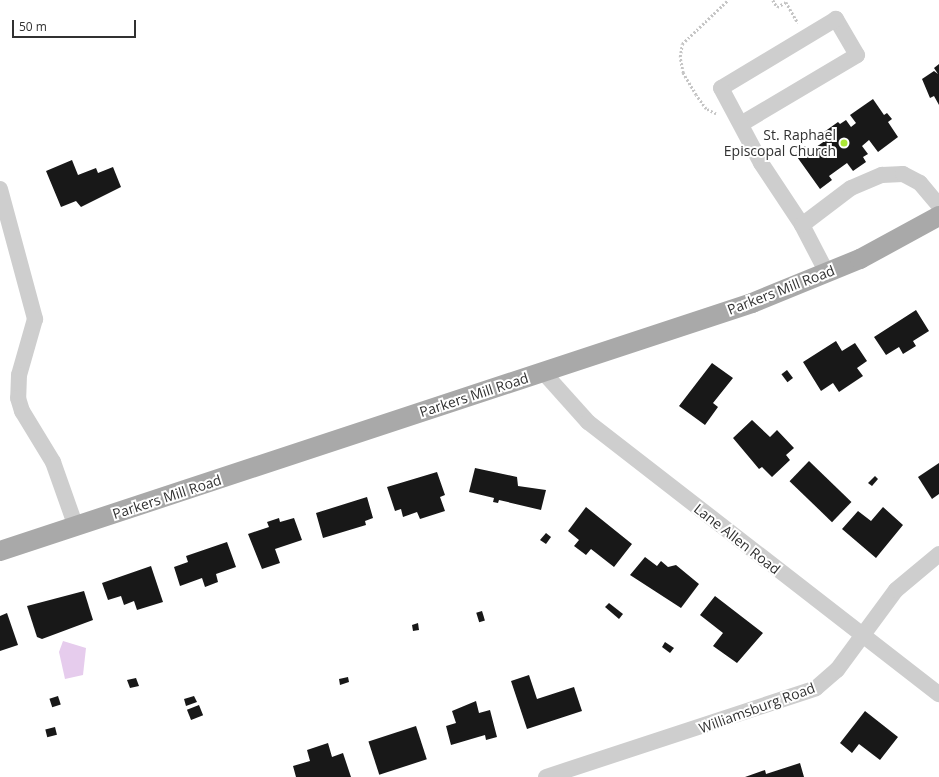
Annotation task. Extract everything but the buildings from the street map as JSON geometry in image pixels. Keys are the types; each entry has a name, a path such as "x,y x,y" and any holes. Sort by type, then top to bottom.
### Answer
{"main road":[{"name":"Parkers Mill Road","path":"0,551 544,373 752,303 827,273 939,216"}],"street":[{"path":"741,124 857,55 836,19 721,88 741,124 802,225 827,273"},
{"path":"802,225 851,188 882,174 903,174 920,183 939,206"},
{"path":"0,189 35,319 19,375 18,398 22,411 53,462 76,527"},
{"name":"Lane Allen Road","path":"544,373 588,422 939,694"},
{"name":"Williamsburg Road","path":"546,777 816,688 837,670 896,590 939,554"}],"path":[{"path":"728,0 682,44 680,57 683,74 706,109 717,114 731,106"},
{"path":"773,0 777,7 786,2 797,22"}],"shaded area":[{"path":"63,641 86,648 83,675 65,679 59,652"}],"place":[{"name":"St. Raphael Episcopal Church","path":"844,143"}]}
